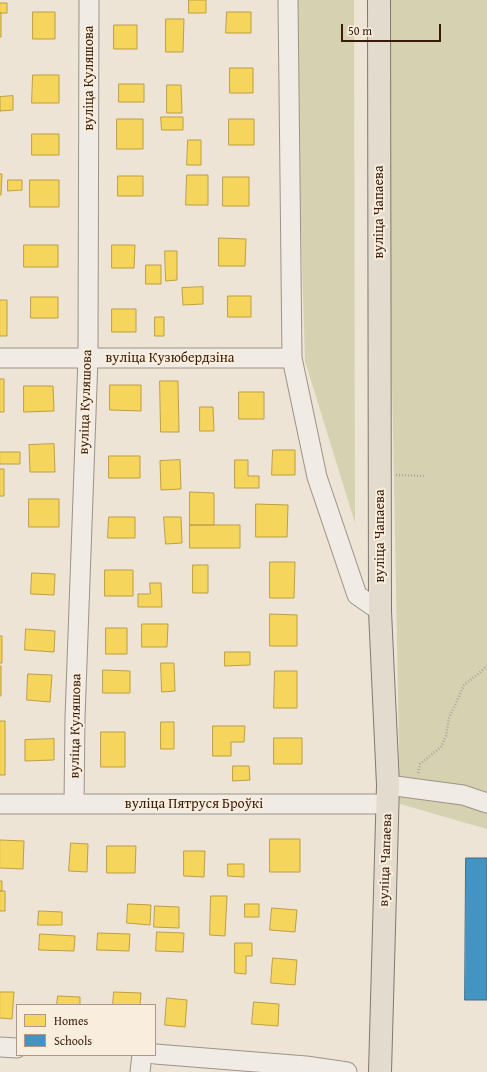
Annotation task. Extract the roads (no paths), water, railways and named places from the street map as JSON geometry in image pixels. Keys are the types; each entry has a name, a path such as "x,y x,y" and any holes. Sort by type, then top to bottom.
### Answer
{"main road":[{"name":"вуліца Чапаева","path":"379,0 380,611 387,795 380,1072"}],"street":[{"name":"вуліца Куляшова","path":"74,804 88,358 89,0"},
{"path":"288,0 292,358 317,477 357,595 380,611"},
{"name":"вуліца Кузюбердзіна","path":"0,358 292,358"},
{"name":"вуліца Пятруся Броўкі","path":"0,804 74,804 387,795 416,788 463,795 487,803"},
{"path":"0,1047 16,1048"},
{"path":"156,1054 306,1066 348,1072"},
{"path":"140,1072 142,1056"}]}
